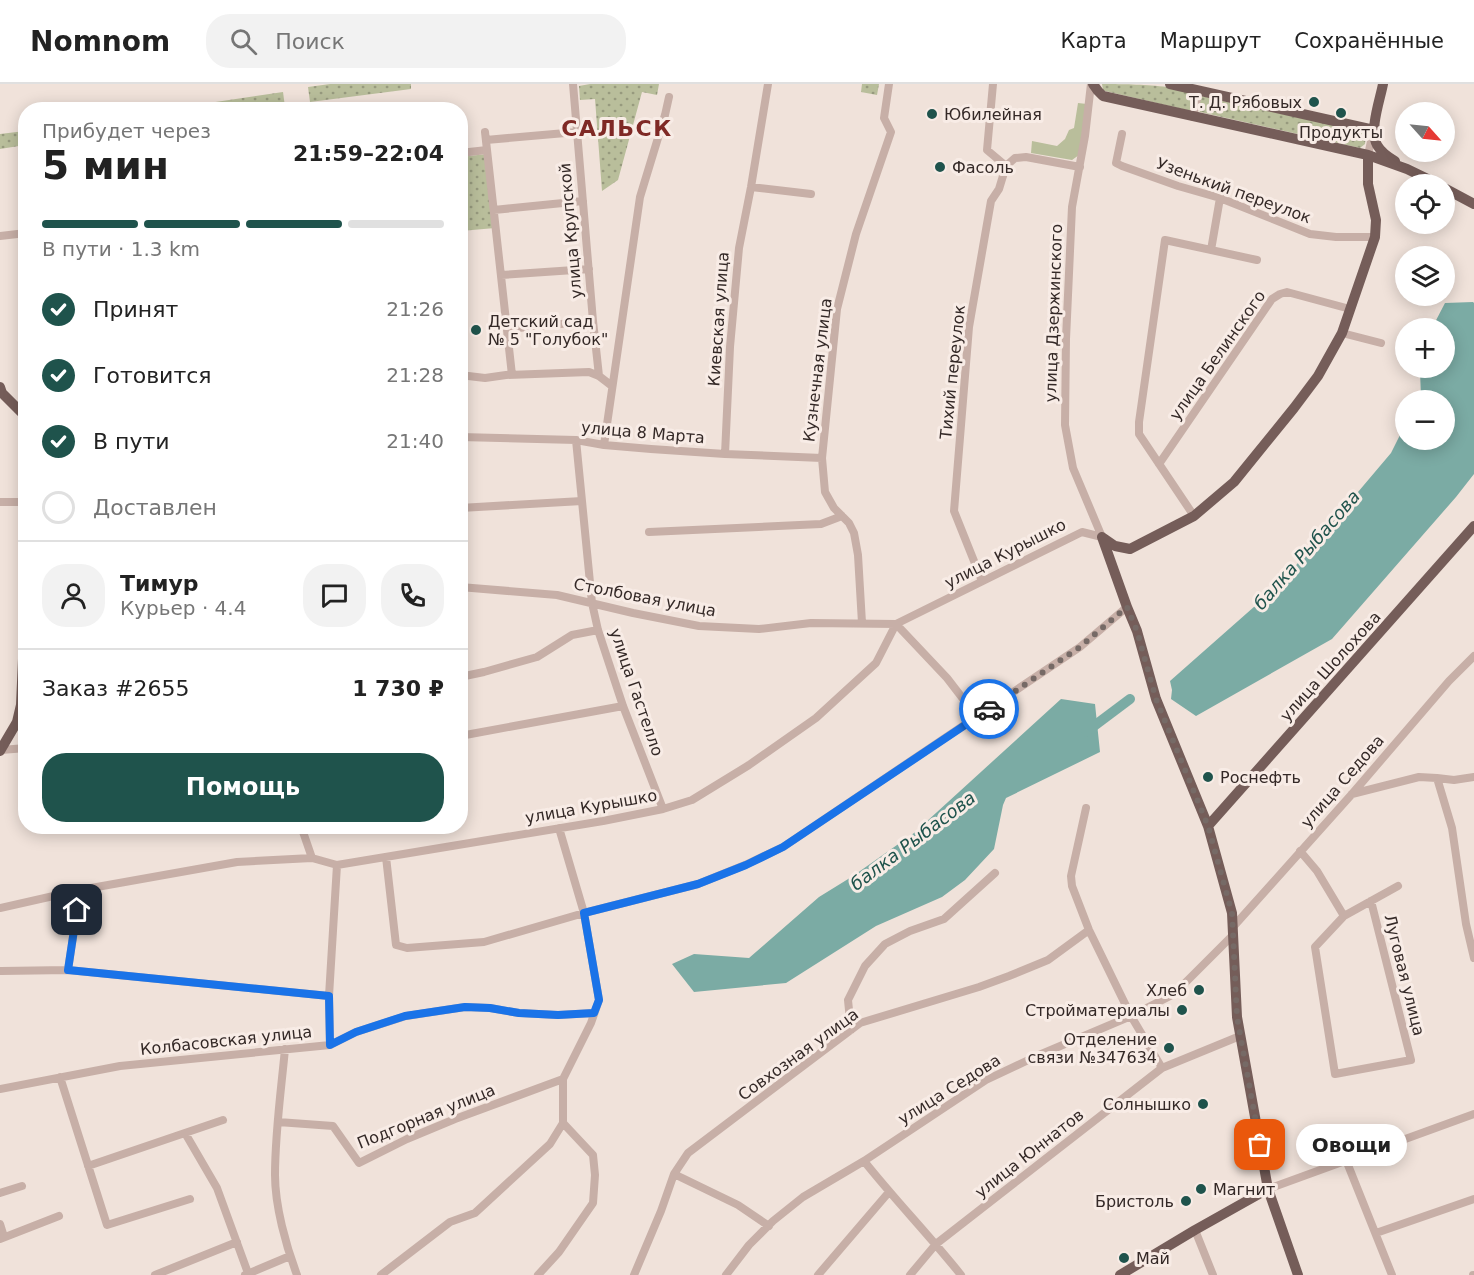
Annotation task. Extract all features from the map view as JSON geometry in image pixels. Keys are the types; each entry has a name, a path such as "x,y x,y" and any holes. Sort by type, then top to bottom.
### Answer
{"main road":[{"path":"1170,84 1374,130"},
{"path":"1383,84 1374,130 1377,144 1386,155 1407,169"},
{"path":"1095,86 1103,96 1368,155 1417,174"},
{"path":"1102,537 1115,546 1130,549 1194,516 1234,482 1318,376 1342,333 1374,237 1376,220 1368,184 1368,155"},
{"path":"1455,194 1474,204"},
{"path":"0,387 2,393 18,408"},
{"name":"улица Шолохова","path":"1208,826 1474,526"},
{"path":"1102,537 1137,631 1156,699 1208,826 1232,913 1240,1036 1268,1189 1298,1275"},
{"path":"1,751 18,720"},
{"path":"1120,1275 1268,1189"}],"street":[{"name":"улица Крупской","path":"573,84 599,376"},
{"name":"Киевская улица","path":"725,454 730,346 738,248 751,187 768,84"},
{"name":"Кузнечная улица","path":"862,623 858,555 854,533 849,523 834,508 825,492 822,458 837,309 856,234 891,132 884,118 890,84"},
{"path":"993,84 987,150 1006,166 1015,158 1026,157 1080,166"},
{"name":"улица Дзержинского","path":"1095,86 1072,207 1065,424 1073,468 1102,537"},
{"path":"1193,117 1199,90"},
{"path":"604,445 640,197 669,96"},
{"path":"1368,155 1374,130"},
{"path":"512,375 486,136 577,132"},
{"name":"Узенький переулок","path":"1122,134 1116,163 1178,186 1220,198 1311,234 1336,237 1374,237"},
{"path":"468,152 487,150"},
{"name":"Тихий переулок","path":"982,581 954,511 969,327 991,201 999,189 1006,166"},
{"path":"751,187 811,194"},
{"path":"1211,250 1220,198"},
{"path":"494,210 583,201"},
{"path":"0,236 18,234"},
{"path":"1194,516 1139,434 1165,240 1257,260"},
{"path":"501,275 589,268"},
{"name":"улица Белинского","path":"1159,464 1272,299 1287,292 1350,309"},
{"path":"507,329 593,321"},
{"path":"1342,333 1381,343"},
{"path":"468,376 485,378 589,372 612,386"},
{"name":"улица 8 Марта","path":"468,437 576,440 604,445 725,454 822,458"},
{"name":"улица Гастелло","path":"576,440 592,603 598,630 623,706 663,809"},
{"path":"468,507 582,501"},
{"path":"0,502 18,502"},
{"path":"649,532 821,524 842,516"},
{"name":"улица Курышко","path":"0,908 80,890 237,862 312,858 337,865 663,809 692,800 749,765 816,718 876,663 896,624 1082,531 1102,537"},
{"name":"Столбовая улица","path":"468,588 557,595 699,626 759,629 811,623 896,624"},
{"path":"386,857 396,945 407,948 484,942 584,913 698,884 783,847 1080,647 1127,607"},
{"path":"896,624 947,678 976,717"},
{"path":"468,675 537,657 572,635 598,630"},
{"name":"улица Седова","path":"726,1275 749,1245 803,1197 864,1161 986,1080 1131,1016 1174,994 1233,931 1449,681 1474,657"},
{"path":"468,735 623,706"},
{"path":"1,751 18,749"},
{"path":"1352,794 1419,777 1454,780 1474,777"},
{"path":"1437,778 1452,828 1466,924 1474,958"},
{"path":"1086,808 1071,876 1072,886 1089,930 1131,1016 1162,1068"},
{"path":"381,1275 450,1222 475,1213 550,1144 562,1123 563,1079 599,1000 584,913 559,828"},
{"path":"304,834 312,858"},
{"path":"1300,851 1317,871 1344,916"},
{"path":"330,1045 329,996 337,865"},
{"path":"851,1030 848,1000 865,966 885,945 910,931 944,919 995,873"},
{"name":"Луговая улица","path":"1371,902 1411,1060 1335,1074 1315,947 1344,916 1398,886"},
{"path":"68,970 80,890"},
{"name":"Совхозная улица","path":"634,1275 674,1174 688,1153 860,1023 979,987 1048,960 1089,930"},
{"path":"1,971 68,970 329,996"},
{"name":"Колбасовская улица","path":"0,1089 120,1066 330,1045 356,1032 405,1016 465,1007 558,1015 594,1013"},
{"name":"улица Юннатов","path":"910,1275 936,1244 1162,1068 1240,1036"},
{"path":"285,1049 275,1175 277,1199 290,1256 297,1275"},
{"path":"60,1077 107,1225 190,1199"},
{"name":"Подгорная улица","path":"278,1122 333,1126 359,1163 407,1139 455,1119 563,1079"},
{"path":"1268,1189 1474,1114"},
{"path":"88,1166 223,1120"},
{"path":"538,1275 559,1252 593,1203 595,1175 593,1155 562,1123"},
{"path":"185,1133 217,1188 247,1274 290,1256"},
{"path":"1346,1160 1392,1275"},
{"path":"864,1161 961,1275"},
{"path":"674,1174 738,1205 768,1226"},
{"path":"0,1194 22,1186"},
{"path":"818,1275 889,1192"},
{"path":"1376,1233 1474,1199"},
{"path":"0,1224 2,1238 59,1216"},
{"path":"1195,1230 1213,1275"},
{"path":"155,1275 237,1242"}],"green space":[{"path":"330,84 411,84 411,89 310,102 308,87"},
{"path":"659,84 657,95 642,92 618,180 602,191 595,99 580,100 579,86"},
{"path":"862,84 879,84 877,95 861,92"},
{"path":"1102,84 1180,89 1189,92 1194,99 1190,110 1187,110 1105,91"},
{"path":"283,92 284,102 216,102"},
{"path":"1201,96 1364,132 1365,144 1360,148 1200,112 1198,108"},
{"path":"1078,103 1087,104 1079,155 1072,160 1031,153 1032,141 1057,146 1065,139 1069,130 1074,128"},
{"path":"18,132 18,146 0,149 0,134"},
{"path":"487,154 495,228 468,230 468,156"}],"water":[{"path":"1455,303 1474,303 1474,474 1332,639 1196,716 1171,699 1170,681 1281,583 1391,453 1395,445 1395,450 1455,450 1455,390 1421,390 1420,378 1455,378 1455,318 1437,318 1443,306 1455,306"},
{"path":"1061,699 1095,704 1100,752 1006,798 994,849 965,880 942,897 876,926 786,983 694,992 672,964 694,954 749,958 819,897 914,833"}],"waterway":[{"name":"балка Рыбасова","path":"1086,732 1130,699"}],"way so far":[{"path":"989,709 1080,647 1127,607 1137,631 1156,699 1208,826 1232,913 1237,1017 1260,1145"}],"place":[{"name":"Т. Д. Рябовых","path":"1314,102"},
{"name":"Продукты","path":"1341,113"},
{"name":"Юбилейная","path":"932,114"},
{"name":"Фасоль","path":"940,167"},
{"name":"Детский сад № 5 \"Голубок\"","path":"476,330"},
{"name":"Роснефть","path":"1208,777"},
{"name":"Хлеб","path":"1199,990"},
{"name":"Стройматериалы","path":"1182,1010"},
{"name":"Отделение связи №347634","path":"1169,1048"},
{"name":"Солнышко","path":"1203,1104"},
{"name":"Овощи","path":"1260,1145"},
{"name":"Магнит","path":"1201,1189"},
{"name":"Бристоль","path":"1186,1201"},
{"name":"Май","path":"1124,1258"}],"district":[{"name":"САЛЬСК","path":"617,128"}],"route":[{"path":"77,910 68,970 329,996 330,1045 356,1032 405,1016 465,1007 558,1015 594,1013 599,1000 584,913 698,884 783,847 989,709"}]}
